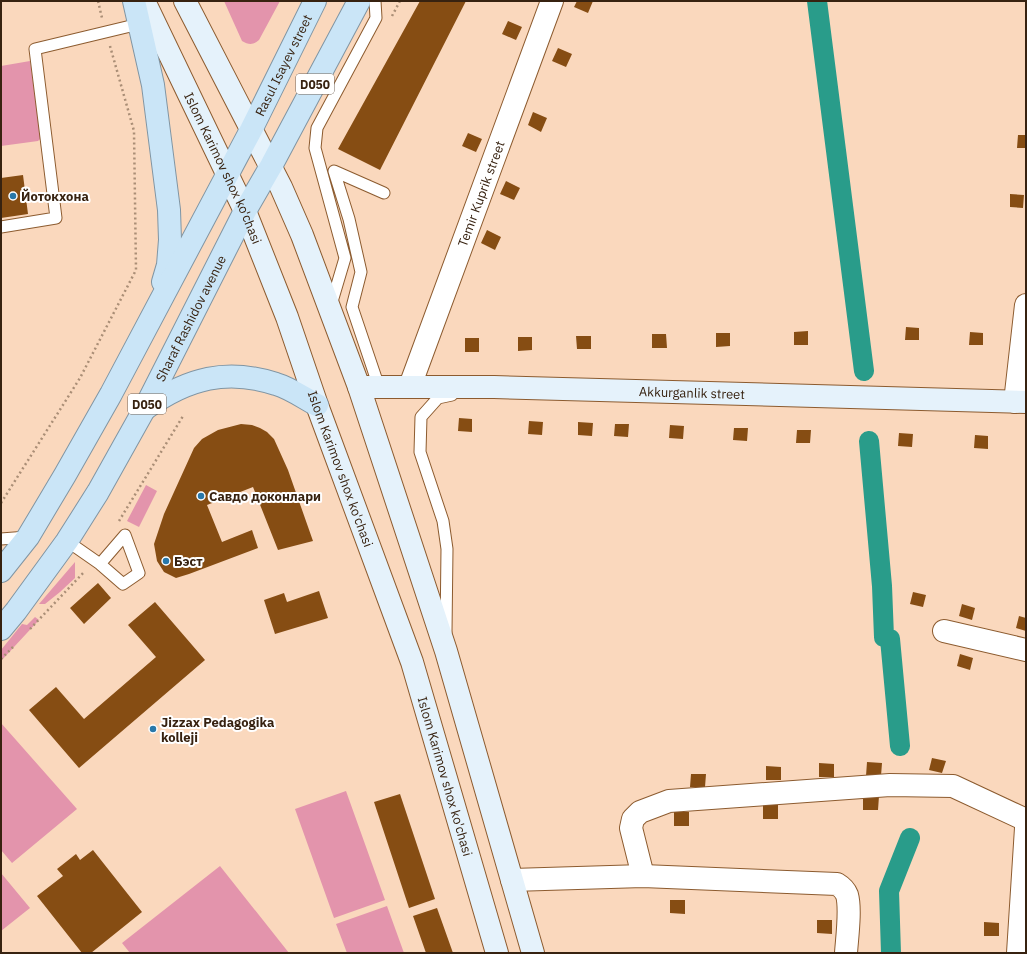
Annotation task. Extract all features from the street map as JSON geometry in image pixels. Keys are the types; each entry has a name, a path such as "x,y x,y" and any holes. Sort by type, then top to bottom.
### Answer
{"main road":[{"path":"134,1 153,85 169,210 170,240 168,265 155,313"},
{"name":"Islom Karimov shox ko'chasi","path":"144,1 228,173 270,272 317,405 412,662 497,953"},
{"path":"185,1 271,166 302,235 330,310 369,387 533,953"},
{"name":"Rasul Isayev street","path":"251,130 316,1"},
{"name":"D050","path":"271,166 359,1"},
{"name":"D050","path":"1,571 28,537 69,468 155,313 251,130"},
{"name":"Sharaf Rashidov avenue","path":"1,628 16,611 67,540 98,492 145,408 245,211 271,166"},
{"path":"145,408 162,396 179,387 211,377 245,376 278,384 317,405"},
{"name":"Akkurganlik street","path":"369,387 494,386 1020,402"}],"street":[{"name":"Temir Kuprik street","path":"410,386 552,1"},
{"path":"1020,402 1026,304"},
{"path":"944,631 1026,650"},
{"path":"643,876 631,828 633,819 640,812 669,801 890,785 953,786 1026,820"},
{"path":"1018,953 1026,828"},
{"path":"512,880 643,876 837,884 843,887 847,894 846,953"}],"lane":[{"path":"330,310 345,258 315,148 317,128 376,18 375,1"},
{"path":"1,227 56,218 35,49 139,24"},
{"path":"369,387 352,307 361,272 349,218 334,171 384,194"},
{"path":"446,651 447,549 443,521 420,452 422,417 438,398 494,386"},
{"path":"1,539 28,537"},
{"path":"67,540 100,564"}],"path":[{"path":"1,503 80,378 136,270 134,131 98,1"}],"shaded area":[{"path":"224,1 280,1 259,40 251,44 242,41"},
{"path":"30,61 41,138 38,141 1,146 1,66"},
{"path":"146,485 157,491 139,527 127,521"},
{"path":"75,562 75,578 45,604 39,604"},
{"path":"35,617 39,620 1,661 1,650 22,624 27,625"},
{"path":"1,723 77,809 12,863 1,850"},
{"path":"346,791 385,900 334,918 295,809"},
{"path":"220,866 289,953 130,953 122,943"},
{"path":"1,873 30,908 1,931"},
{"path":"387,906 404,953 347,953 336,924"}],"building":[{"path":"420,1 466,1 380,170 338,149"},
{"path":"577,1 593,1 588,13 574,7"},
{"path":"508,21 522,27 516,40 502,34"},
{"path":"558,48 572,54 566,67 552,61"},
{"path":"533,112 547,118 541,132 528,125"},
{"path":"468,133 482,139 476,152 462,146"},
{"path":"1018,135 1026,135 1026,148 1017,148"},
{"name":"Йотокхона","path":"23,175 28,214 1,218 1,178"},
{"path":"506,181 520,188 514,200 500,194"},
{"path":"1010,194 1024,195 1023,208 1010,207"},
{"path":"487,230 501,237 495,250 481,243"},
{"path":"906,327 919,328 919,340 905,340"},
{"path":"808,331 808,345 794,345 794,332"},
{"path":"970,332 983,333 983,345 969,345"},
{"path":"716,333 730,333 730,346 716,347"},
{"path":"652,334 666,334 667,348 652,348"},
{"path":"576,336 591,336 591,349 577,349"},
{"path":"518,337 532,337 532,350 518,351"},
{"path":"465,338 479,338 479,352 465,352"},
{"path":"459,418 472,419 472,432 458,431"},
{"path":"529,421 543,422 542,435 528,434"},
{"path":"578,422 593,423 592,436 578,435"},
{"name":"Cавдо доконлари","path":"241,424 252,425 260,428 274,439 288,470 313,541 278,550 253,487 207,505 222,542 252,530 258,548 176,578 164,572 157,561 154,544 164,514 194,448 202,439 218,430"},
{"path":"615,424 629,424 628,437 614,436"},
{"path":"670,425 684,426 683,439 669,438"},
{"path":"734,428 748,428 747,441 733,440"},
{"path":"797,430 811,430 810,443 796,443"},
{"path":"899,433 913,434 912,447 898,446"},
{"path":"975,435 988,436 988,449 974,448"},
{"path":"98,583 111,598 84,624 70,608"},
{"path":"319,591 328,618 275,634 264,600 284,593 287,602"},
{"path":"913,592 926,595 923,607 910,604"},
{"path":"155,602 205,660 79,768 29,710 56,687 84,719 156,657 128,625"},
{"path":"962,604 975,608 972,620 959,616"},
{"path":"1019,616 1026,618 1026,631 1016,628"},
{"path":"960,654 973,658 970,670 957,666"},
{"path":"932,758 946,761 942,773 929,770"},
{"path":"867,762 882,763 881,776 866,776"},
{"path":"819,763 834,764 834,777 819,777"},
{"path":"766,766 781,767 781,780 766,780"},
{"path":"691,774 706,774 705,787 690,787"},
{"path":"400,794 435,899 409,908 374,802"},
{"path":"863,796 879,796 878,810 863,810"},
{"path":"763,805 778,805 778,819 763,819"},
{"path":"674,812 689,812 689,826 674,826"},
{"path":"93,850 142,912 91,953 82,953 37,896 63,876 57,869 76,854 80,860"},
{"path":"670,900 685,900 685,914 670,913"},
{"path":"437,908 453,953 426,953 413,916"},
{"path":"817,920 832,920 832,934 817,933"},
{"path":"984,922 999,923 999,936 984,936"}],"waterway":[{"path":"817,1 864,371"},
{"path":"869,441 882,586 884,637 890,639 900,746"},
{"path":"891,953 889,891 910,838"}],"place":[{"name":"Йотокхона","path":"13,196"},
{"name":"Cавдо доконлари","path":"201,496"},
{"name":"Бэст","path":"166,561"},
{"name":"Jizzax Pedagogika kolleji","path":"153,729"}]}
